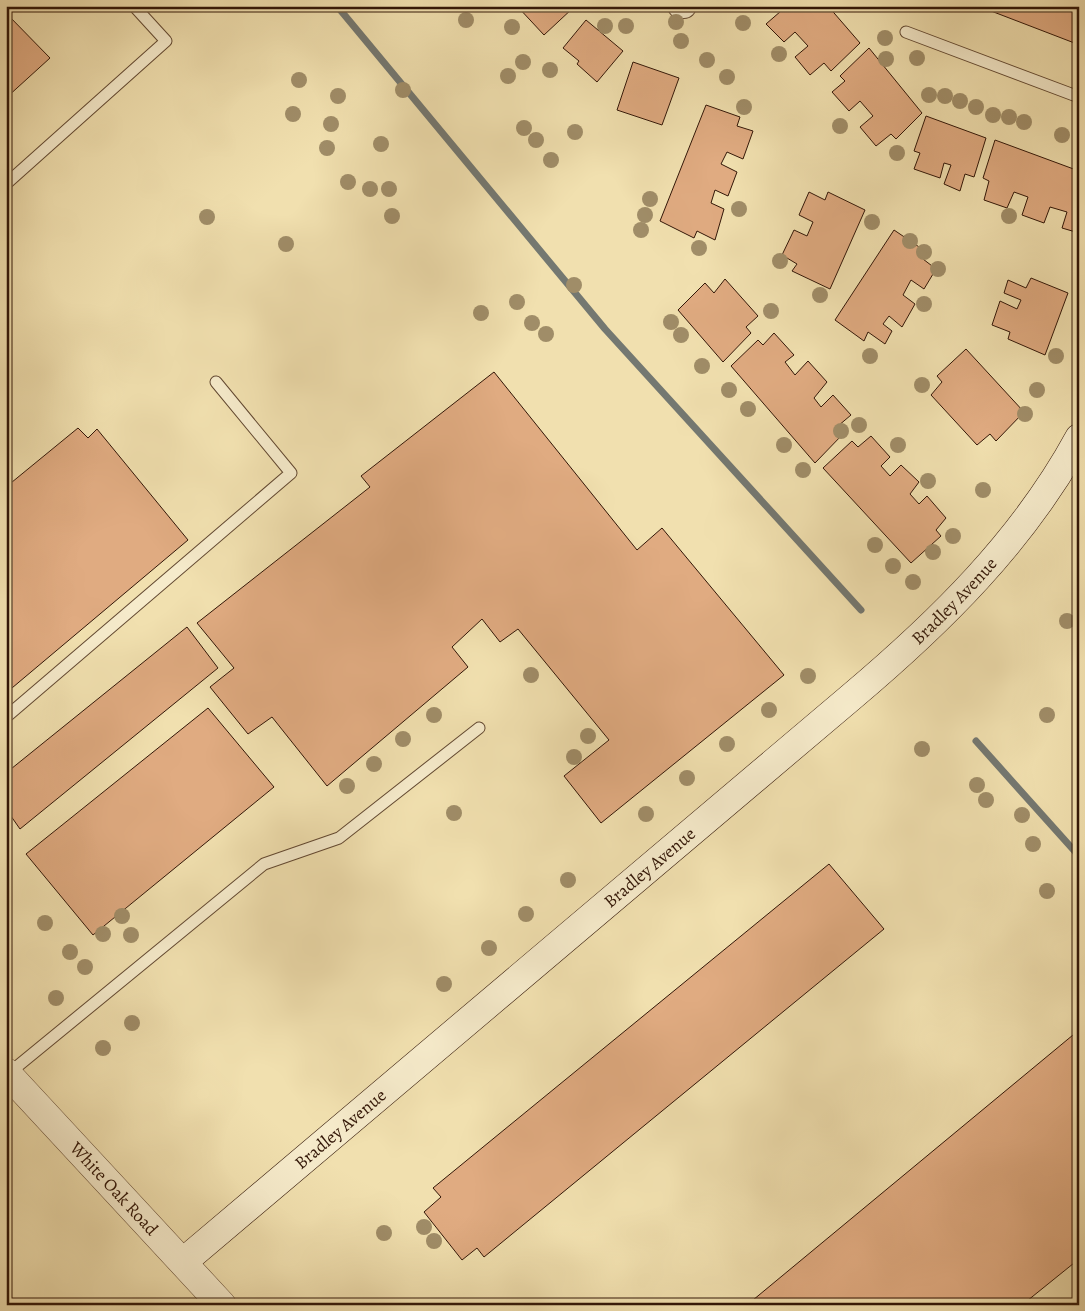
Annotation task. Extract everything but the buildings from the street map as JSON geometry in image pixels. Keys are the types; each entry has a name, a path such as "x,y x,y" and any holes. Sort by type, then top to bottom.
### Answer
{"main road":[{"name":"Bradley Avenue","path":"183,1262 835,711 938,621 1018,532 1079,438"},
{"name":"White Oak Road","path":"7,1073 222,1305"}],"lane":[{"path":"6,184 166,41 134,6"},
{"path":"906,32 1079,96"},
{"path":"6,717 291,472 216,382"},
{"path":"7,1073 264,864 339,838 479,728"}],"waterway":[{"path":"337,6 605,329 861,610"},
{"path":"976,741 1079,856"}]}
